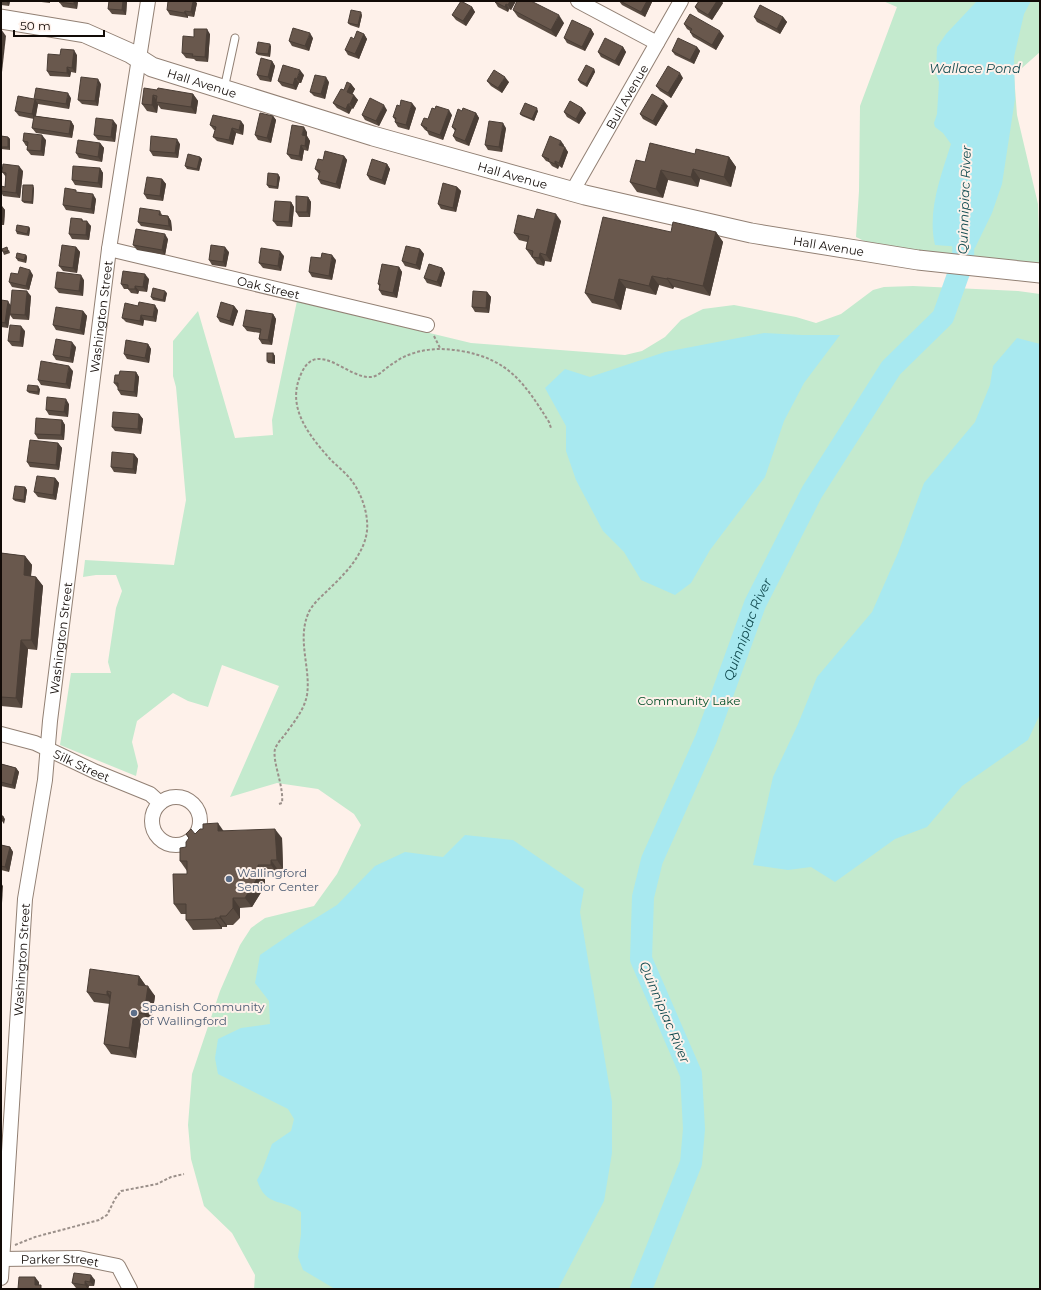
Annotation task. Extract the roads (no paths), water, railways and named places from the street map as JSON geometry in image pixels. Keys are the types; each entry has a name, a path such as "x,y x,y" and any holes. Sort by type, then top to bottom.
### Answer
{"main road":[{"name":"Hall Avenue","path":"1,19 85,33 110,43 152,67 373,136 572,192 751,233 918,260 1040,273"}],"street":[{"name":"Washington Street","path":"1,1278 25,898 44,780 109,249 148,1"},
{"path":"578,1 657,43"},
{"name":"Bull Avenue","path":"572,192 681,1"},
{"name":"Oak Street","path":"109,249 427,324"},
{"name":"Silk Street","path":"1,734 27,740 47,748 83,766 150,794 160,803"},
{"name":"Parker Street","path":"2,1259 79,1258 118,1266 130,1289"}],"lane":[{"path":"224,89 235,38"}],"water":[{"name":"Wallace Pond","path":"977,1 1031,1 1024,14 1014,57 1015,99 1002,184 992,213 975,248 935,245 933,219 936,194 951,144 943,133 935,127 934,123 937,114 939,82 936,74 937,47 946,34"},
{"path":"764,333 840,335 804,383 784,421 765,477 710,550 691,583 675,595 641,580 624,552 603,531 576,480 566,451 566,426 545,388 565,369 590,377 665,352"},
{"path":"1017,338 1040,344 1040,714 1028,740 962,786 927,827 895,839 835,882 811,867 788,870 753,865 773,777 798,724 817,677 872,612 898,553 924,483 975,422 990,385 993,366"},
{"path":"465,835 513,840 584,889 580,912 612,1102 612,1153 604,1201 558,1289 335,1289 303,1270 298,1257 301,1234 301,1212 270,1199 265,1195 257,1180 272,1144 291,1131 294,1119 288,1109 218,1074 215,1058 218,1039 241,1028 270,1024 269,1001 255,983 260,955 337,905 375,866 405,852 443,857"}],"waterway":[{"name":"Quinnipiac River","path":"641,1289 691,1163 694,1129 691,1074 641,959 643,897 652,860 706,739 755,604 812,492 891,368 943,317 963,261 964,218"}],"place":[{"name":"Wallingford Senior Center","path":"229,879"},
{"name":"Spanish Community of Wallingford","path":"134,1013"}],"park label":[{"name":"Community Lake","path":"689,700"}]}
